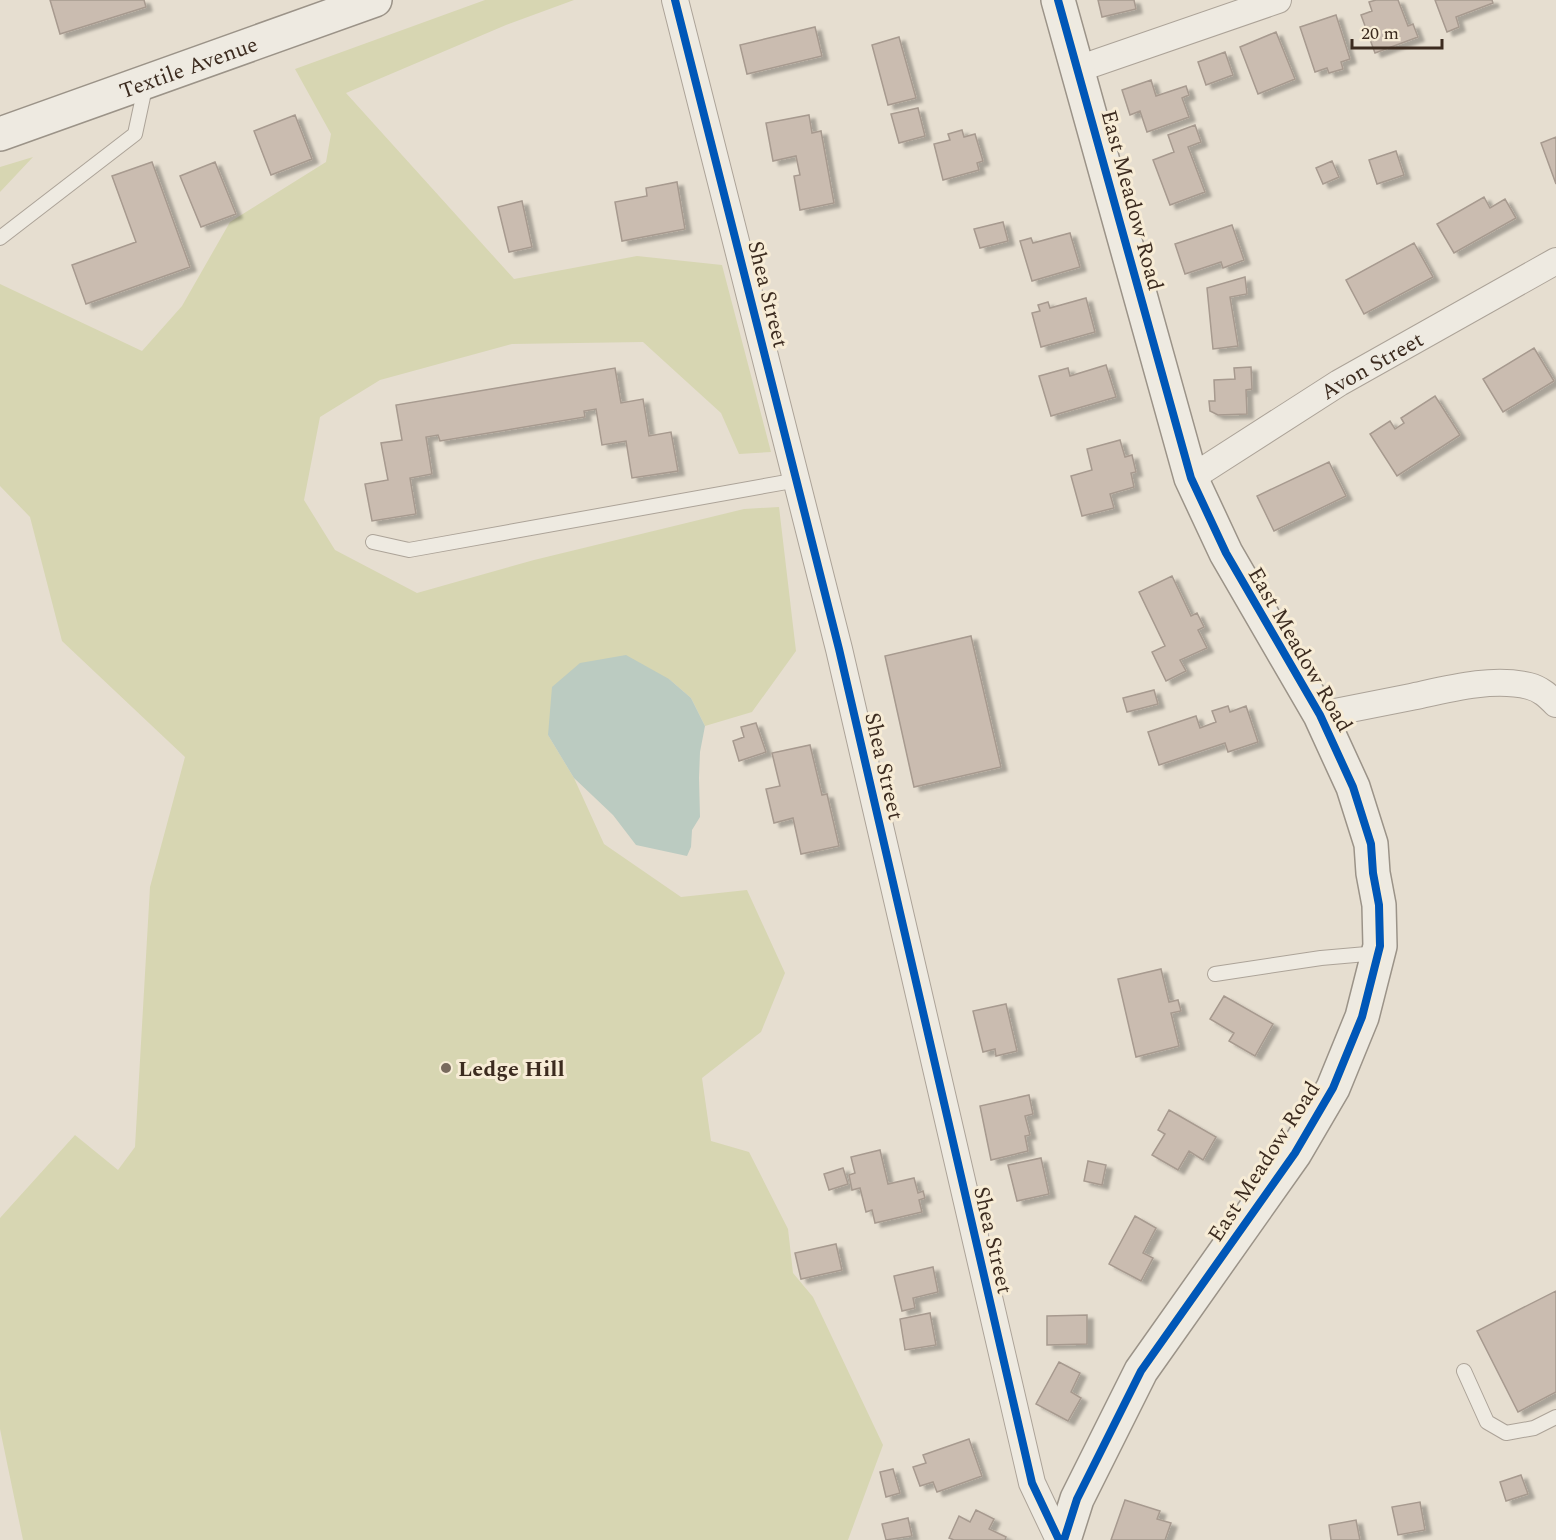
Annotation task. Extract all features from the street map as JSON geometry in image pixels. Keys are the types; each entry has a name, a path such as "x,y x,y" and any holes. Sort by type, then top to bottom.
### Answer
{"street":[{"name":"Textile Avenue","path":"0,134 375,0"},
{"name":"Shea Street","path":"675,0 845,672 1032,1483 1059,1540"},
{"name":"East Meadow Road","path":"1058,0 1191,478 1226,554 1320,715 1353,787 1371,844 1373,873 1379,904 1380,946 1362,1017 1333,1088 1295,1153 1141,1371 1077,1498 1064,1540"},
{"path":"1078,69 1278,0"},
{"name":"Avon Street","path":"1191,478 1339,382 1556,261"},
{"path":"1320,715 1445,689 1486,685 1510,684 1531,687 1543,692 1556,704"}],"lane":[{"path":"0,238 135,134 146,81"},
{"path":"373,542 409,550 798,480"},
{"path":"1215,974 1321,957 1378,953"},
{"path":"1464,1371 1487,1422 1506,1433 1534,1428 1556,1417"}],"green space":[{"path":"485,0 574,0 506,25 346,93 514,279 637,256 722,265 771,452 739,454 721,413 643,342 512,344 380,380 320,417 304,500 335,550 417,593 534,560 744,509 779,507 796,651 752,712 705,726 691,698 669,679 548,735 574,778 604,844 681,897 747,890 785,973 761,1032 702,1078 711,1141 749,1152 788,1229 793,1273 813,1297 883,1445 848,1540 23,1540 0,1429 0,1218 75,1135 118,1170 135,1147 150,887 185,757 62,641 30,517 0,486 0,284 142,351 182,306 230,222 326,162 331,134 295,69"},
{"path":"33,157 0,192 0,167"}],"shaded area":[{"path":"626,655 669,679 691,698 705,726 700,752 700,817 692,830 691,847 687,856 636,845 613,815 574,778 548,735 552,687 580,663"}],"building":[{"path":"50,0 144,0 146,7 60,34"},
{"path":"1098,0 1134,0 1136,9 1102,17"},
{"path":"1398,0 1408,26 1413,24 1418,37 1375,53 1361,15 1372,11 1369,2"},
{"path":"1435,0 1492,0 1493,3 1456,17 1459,27 1447,32"},
{"path":"1336,15 1350,59 1341,62 1343,69 1329,73 1327,68 1315,72 1300,27"},
{"path":"815,27 822,56 747,74 740,45"},
{"path":"1276,32 1295,79 1258,94 1240,47"},
{"path":"899,37 916,98 888,105 872,45"},
{"path":"1225,52 1233,75 1206,85 1198,62"},
{"path":"1151,80 1156,96 1186,86 1189,95 1182,98 1189,117 1147,132 1140,111 1130,115 1122,90"},
{"path":"918,108 925,136 899,143 891,114"},
{"path":"295,115 312,159 271,175 254,131"},
{"path":"809,115 812,133 821,131 834,203 800,210 794,176 800,175 796,156 773,161 766,123"},
{"path":"1195,125 1201,142 1188,147 1205,192 1170,205 1153,160 1174,152 1168,135"},
{"path":"962,130 964,137 975,134 983,161 977,163 979,170 943,180 934,144 950,140 948,134"},
{"path":"1556,137 1556,184 1541,143"},
{"path":"1396,151 1404,175 1377,184 1369,160"},
{"path":"1332,161 1339,177 1323,184 1316,168"},
{"path":"152,162 190,267 86,304 72,265 136,242 112,176"},
{"path":"215,162 236,214 201,227 180,176"},
{"path":"677,182 685,229 622,241 615,202 647,196 646,188"},
{"path":"1484,197 1490,208 1505,199 1516,218 1454,253 1437,224"},
{"path":"522,201 532,247 509,252 498,207"},
{"path":"1003,222 1008,241 980,248 974,229"},
{"path":"1232,225 1244,260 1223,268 1221,262 1185,274 1175,244"},
{"path":"1070,233 1080,267 1032,281 1020,241 1031,238 1033,243"},
{"path":"1414,243 1433,277 1364,314 1346,280"},
{"path":"1245,277 1247,294 1230,297 1238,346 1213,349 1207,288"},
{"path":"1086,298 1095,332 1041,347 1032,313 1040,311 1038,305 1048,302 1050,308"},
{"path":"1534,348 1554,381 1503,412 1483,379"},
{"path":"1106,365 1116,397 1051,416 1039,376 1068,368 1070,376"},
{"path":"1251,367 1252,389 1246,390 1247,414 1218,415 1210,411 1209,401 1215,401 1214,380 1235,379 1234,368"},
{"path":"615,368 621,403 643,399 649,436 671,432 678,471 632,478 626,441 602,445 596,409 584,411 585,417 440,441 438,435 426,437 432,474 410,478 416,514 372,521 365,484 388,480 381,443 402,440 396,405"},
{"path":"1435,396 1460,435 1397,476 1370,434 1390,421 1395,429 1404,423 1401,418"},
{"path":"1120,440 1125,457 1132,455 1136,472 1131,473 1134,487 1110,494 1114,508 1082,516 1071,476 1092,470 1087,449"},
{"path":"1329,462 1346,496 1274,531 1257,496"},
{"path":"1172,576 1191,616 1197,613 1204,627 1198,630 1207,648 1180,660 1186,671 1166,681 1152,652 1165,646 1139,592"},
{"path":"971,636 1001,767 914,787 885,656"},
{"path":"1154,690 1158,704 1127,712 1123,698"},
{"path":"1228,706 1230,712 1246,706 1258,742 1228,752 1225,743 1159,765 1148,732 1196,716 1200,728 1216,722 1212,711"},
{"path":"756,723 766,752 739,761 733,741 744,737 741,727"},
{"path":"810,745 822,795 827,794 839,846 801,854 793,818 774,823 766,789 780,786 772,753"},
{"path":"1161,969 1169,1002 1178,1000 1181,1011 1171,1013 1179,1046 1136,1057 1118,979"},
{"path":"1224,996 1273,1024 1255,1056 1229,1041 1234,1033 1210,1019"},
{"path":"1006,1004 1017,1051 996,1056 995,1049 983,1052 973,1011"},
{"path":"1029,1095 1033,1114 1025,1116 1030,1135 1025,1136 1028,1151 991,1160 980,1106"},
{"path":"1169,1110 1216,1137 1203,1160 1189,1151 1178,1170 1152,1155 1165,1134 1158,1130"},
{"path":"880,1150 888,1184 914,1178 918,1193 923,1191 925,1198 919,1200 922,1212 875,1223 872,1210 866,1212 860,1188 852,1190 849,1175 855,1173 851,1157"},
{"path":"1041,1158 1049,1194 1017,1201 1008,1165"},
{"path":"1088,1161 1106,1165 1102,1185 1084,1181"},
{"path":"843,1168 848,1184 829,1190 824,1174"},
{"path":"1135,1216 1156,1228 1143,1253 1153,1258 1141,1281 1109,1264"},
{"path":"836,1244 842,1270 801,1279 795,1253"},
{"path":"933,1267 938,1292 913,1298 915,1308 902,1311 894,1276"},
{"path":"1556,1291 1556,1392 1518,1412 1477,1331"},
{"path":"930,1313 936,1345 905,1350 900,1319"},
{"path":"1087,1315 1087,1344 1047,1345 1047,1316"},
{"path":"1059,1362 1080,1373 1071,1392 1081,1398 1068,1421 1036,1404"},
{"path":"969,1439 982,1476 937,1492 933,1482 920,1486 913,1467 926,1463 923,1455"},
{"path":"893,1469 900,1493 886,1497 880,1472"},
{"path":"1521,1475 1528,1494 1506,1501 1500,1482"},
{"path":"1125,1500 1160,1511 1157,1519 1171,1523 1165,1540 1111,1540"},
{"path":"1420,1502 1425,1530 1398,1535 1392,1507"},
{"path":"976,1510 994,1519 989,1529 1006,1537 1005,1540 954,1540 949,1538 959,1516 970,1522"},
{"path":"908,1518 912,1536 886,1540 882,1524"},
{"path":"1356,1520 1360,1540 1331,1540 1329,1525"}],"cycle path":[{"path":"675,0 839,649 1032,1483 1059,1540"},
{"path":"1058,0 1191,478 1226,553 1320,715 1353,787 1371,844 1379,905 1380,946 1362,1017 1333,1088 1295,1153 1141,1371 1077,1499 1064,1540"}],"place":[{"name":"Ledge Hill","path":"446,1068"}]}
